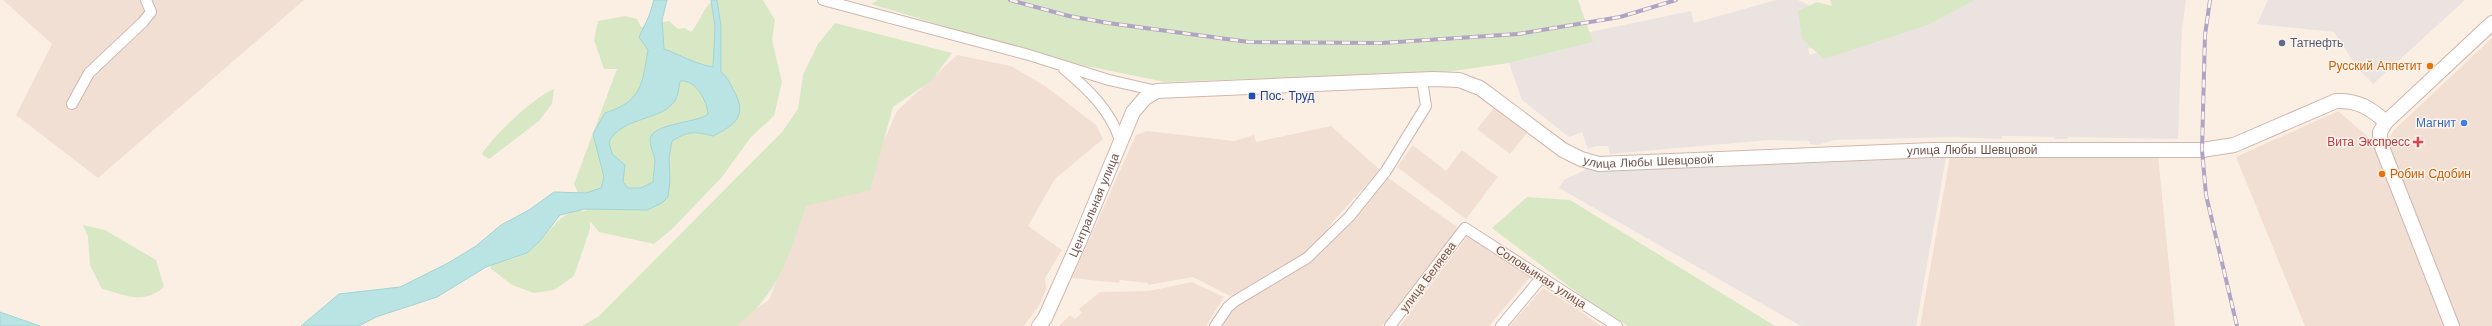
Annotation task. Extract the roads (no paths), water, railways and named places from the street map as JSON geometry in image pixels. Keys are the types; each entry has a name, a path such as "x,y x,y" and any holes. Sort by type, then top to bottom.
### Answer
{"street":[{"path":"72,104 89,73 151,12 146,0"},
{"path":"823,0 1029,56 1062,67 1157,91"},
{"path":"2452,326 2380,142 2380,132 2386,122 2492,22"},
{"path":"1062,67 1088,90 1109,114 1120,140"},
{"path":"1215,326 1235,301 1307,258 1349,217 1386,171 1426,106 1422,80"},
{"name":"улица Любы Шевцовой","path":"1157,91 1422,80 1459,80 1475,85 1563,150 1581,159 1599,164 1932,150 2202,150 2234,145 2336,101 2351,100 2368,107 2386,122"},
{"name":"Центральная улица","path":"1039,326 1045,318 1079,242 1120,140 1138,105 1157,91"},
{"name":"Соловьиная улица","path":"1465,228 1616,326"},
{"name":"улица Беляева","path":"1390,326 1465,228"},
{"path":"1501,326 1541,278"}],"water":[{"path":"654,0 667,0 662,20 664,49 694,62 713,67 715,27 711,0 717,0 721,26 721,72 730,83 740,107 737,119 733,124 713,136 701,133 691,133 683,135 672,141 669,158 670,181 668,197 662,203 647,210 585,209 560,215 539,242 527,253 486,267 437,297 376,317 359,326 301,326 339,294 400,287 448,263 476,246 501,225 529,210 554,192 586,193 601,188 604,177 593,134 605,113 626,103 633,97 642,82 648,50 639,37 649,16","holes":["680,81 691,83 700,92 708,114 704,117 670,125 655,132 650,139 655,160 653,182 641,188 628,188 623,182 625,165 612,154 609,142 622,128 631,123 660,113 668,108 676,98"]},
{"path":"0,312 40,326 0,326"}],"railway":[{"path":"1010,0 1069,16 1108,23 1249,42 1382,43 1518,34 1620,17 1676,0"},
{"path":"2210,0 2205,35 2202,150 2206,195 2237,326"}],"place":[{"name":"Татнефть","path":"2282,43"},
{"name":"Русский Аппетит","path":"2430,66"},
{"name":"Пос. Труд","path":"1252,96"},
{"name":"Магнит","path":"2464,123"},
{"name":"Вита Экспресс","path":"2418,142"},
{"name":"Робин Сдобин","path":"2382,174"}]}
